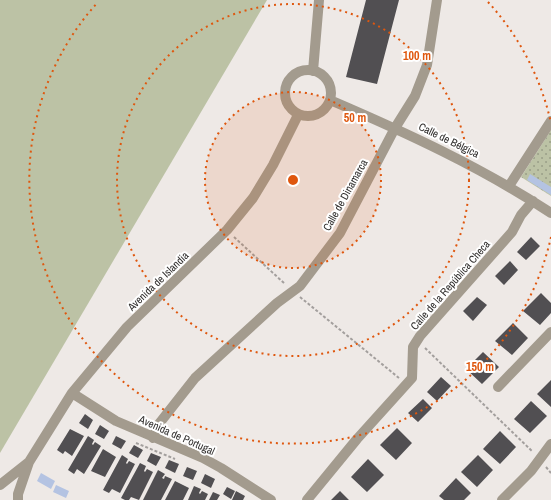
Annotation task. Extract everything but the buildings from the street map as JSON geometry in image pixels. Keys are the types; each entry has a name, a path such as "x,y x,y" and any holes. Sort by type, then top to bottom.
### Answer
{"street":[{"path":"313,71 319,0"},
{"name":"Calle de Dinamarca","path":"153,438 158,425 194,378 278,303 300,286 340,233 395,128 415,96 427,65 437,0"},
{"path":"304,70 313,71 321,74 328,82 331,91 330,100 325,110 315,116 304,117 290,109 286,101 286,86 290,79 296,74 304,70"},
{"name":"Calle de Bélgica","path":"330,100 395,128 460,159 509,186 551,213"},
{"name":"Avenida de Islandia","path":"18,500 18,494 29,462 72,393 127,327 227,230 252,198 274,165 298,114"},
{"path":"509,186 551,121"},
{"name":"Calle de la República Checa","path":"307,500 357,439 412,378 413,347 417,340 512,232 521,215 533,201"},
{"path":"498,387 551,332"},
{"name":"Avenida de Portugal","path":"72,393 116,421 203,458 271,500"},
{"path":"502,500 531,471 551,444"},
{"name":"Avenida de Islandia","path":"0,485 29,462"}],"path":[{"path":"227,230 293,292 406,384"},
{"path":"417,340 540,459 551,473"}],"green space":[{"path":"0,0 267,0 0,453"},
{"path":"551,130 551,196 521,177"}],"water":[{"path":"530,174 551,187 551,195 527,180"},
{"path":"41,473 55,481 51,489 37,481"},
{"path":"56,485 69,491 66,498 53,492"}]}
